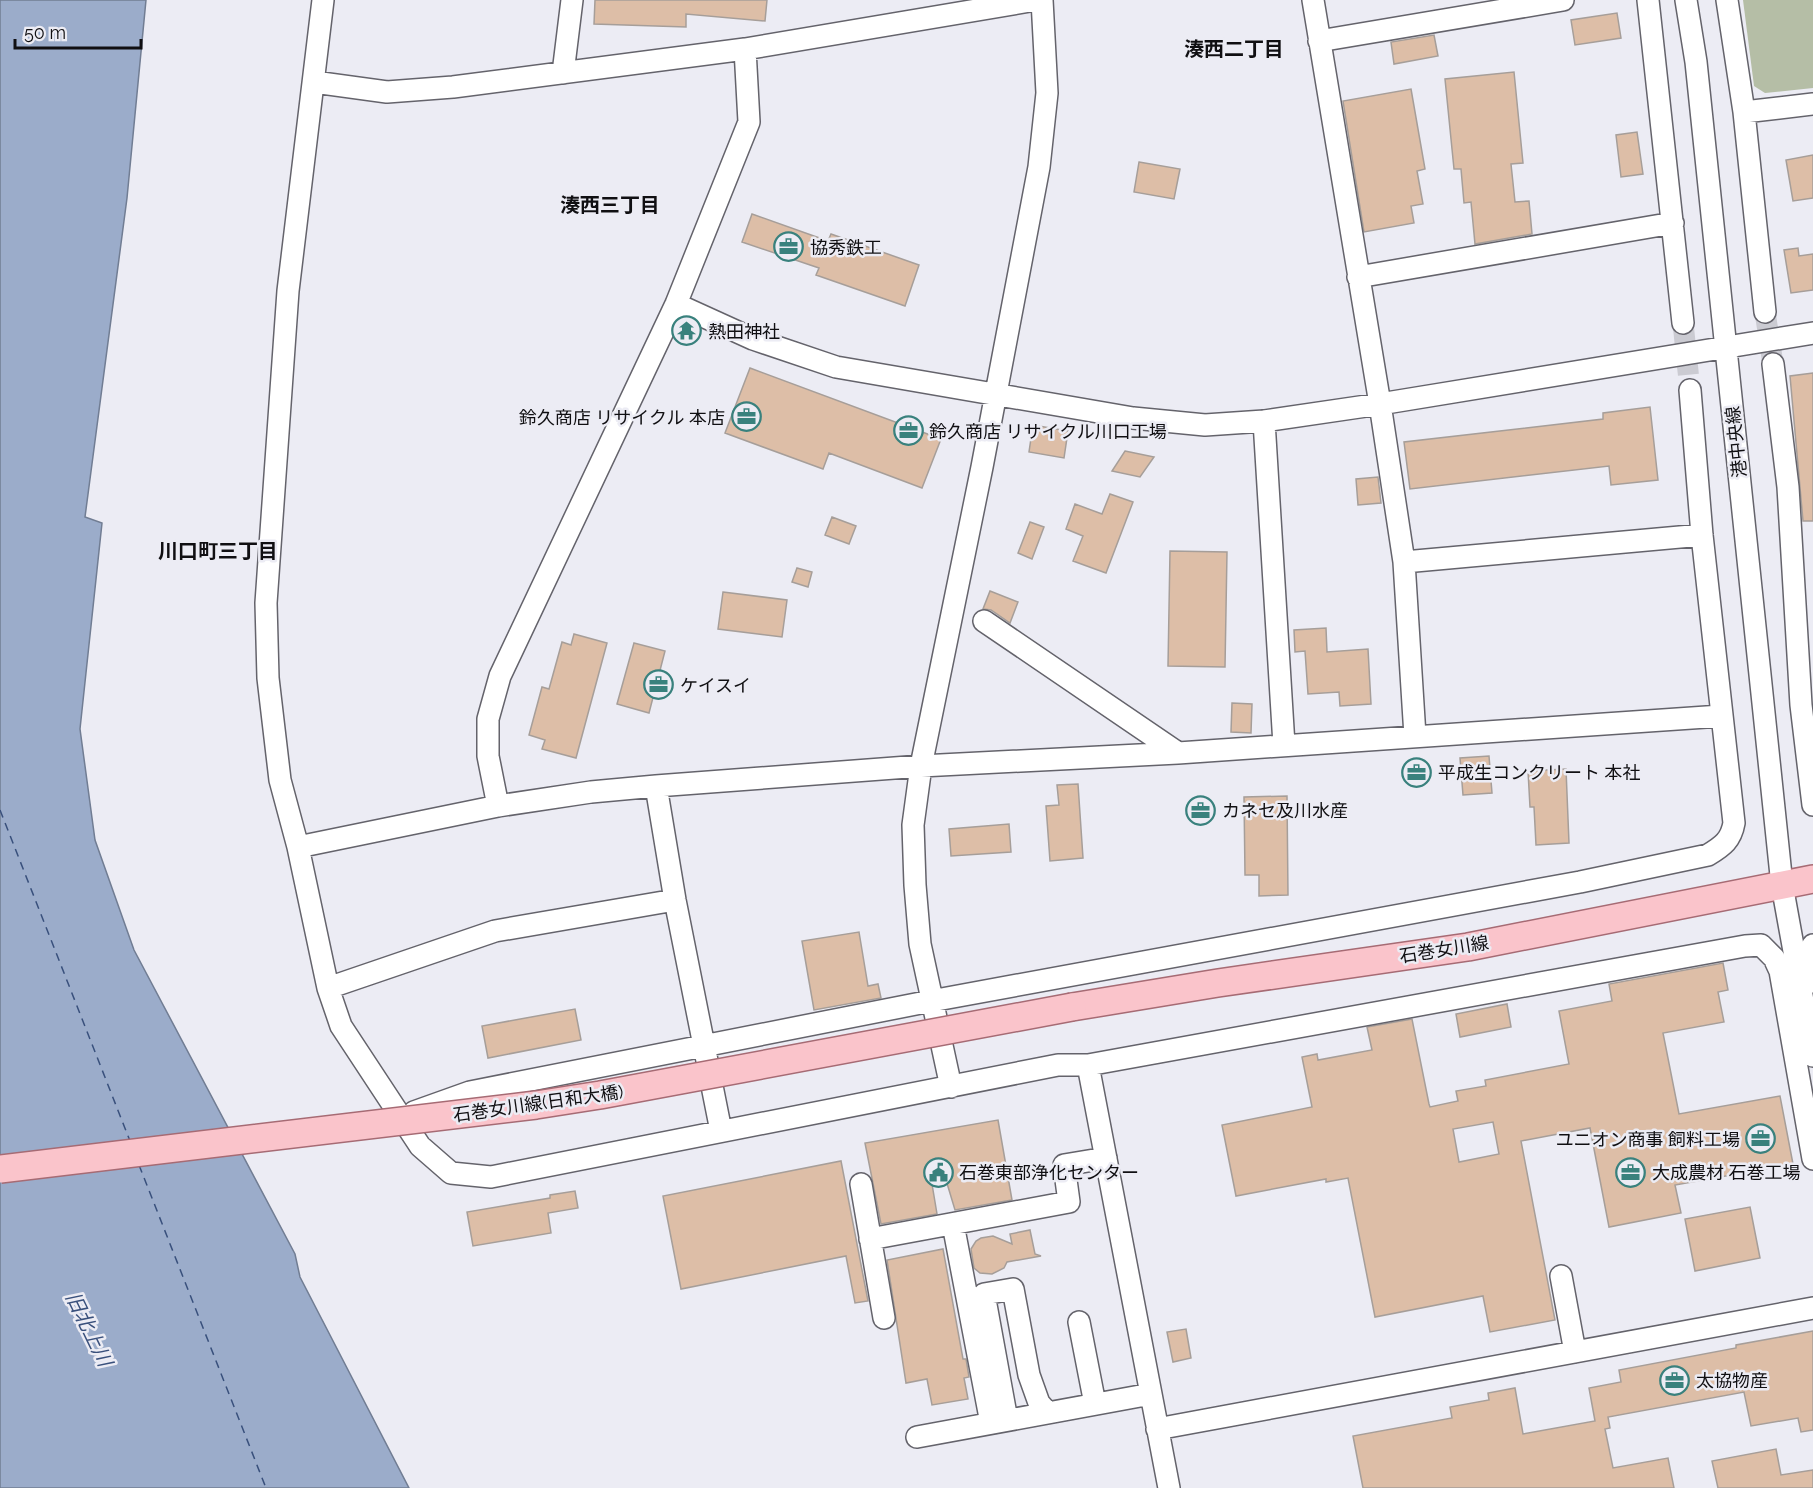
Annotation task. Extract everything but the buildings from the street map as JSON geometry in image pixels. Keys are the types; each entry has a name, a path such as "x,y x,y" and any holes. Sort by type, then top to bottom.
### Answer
{"main road":[{"name":"石巻女川線","path":"1072,1007 1218,983 1468,947 1813,879"},
{"name":"石巻女川線(日和大橋)","path":"0,1169 536,1105 612,1093 1072,1007"}],"street":[{"path":"323,0 288,291 266,603 268,678 280,780 298,847 328,988 341,1026 420,1146 451,1173 491,1177 1058,1065 1089,1065 1745,946 1761,945 1774,958 1780,971 1813,1159"},
{"path":"563,73 572,0"},
{"path":"314,82 387,92 453,87 745,49 1036,0"},
{"path":"951,1087 920,944 913,825 921,766 1039,167 1047,93 1042,0"},
{"path":"1312,0 1380,404 1404,562 1415,736"},
{"path":"1319,41 1563,0"},
{"path":"1648,0 1683,322"},
{"name":"港中央線","path":"1686,0 1696,62 1782,885 1813,1056"},
{"path":"1727,0 1744,112 1765,312"},
{"path":"498,806 489,756 488,719 500,676 676,304 749,122 745,49"},
{"path":"1744,112 1813,104"},
{"path":"1358,277 1672,224"},
{"path":"676,304 753,339 836,367 1133,418 1205,425 1264,421 1380,404 1813,333"},
{"path":"1773,364 1788,487 1807,705 1813,805"},
{"path":"401,1117 470,1092 931,1001 1568,884 1708,855 1724,846 1732,835 1734,823 1702,534 1690,390"},
{"path":"1264,421 1284,746"},
{"path":"1404,562 1702,534"},
{"path":"984,621 1178,753"},
{"path":"298,847 498,806 591,792 656,786 921,766 1178,753 1721,716"},
{"path":"656,786 675,900 721,1131"},
{"path":"328,988 495,931 675,900"},
{"path":"1813,945 1810,950 1813,982"},
{"path":"1089,1065 1169,1488"},
{"path":"870,1239 1069,1202 1064,1165 1106,1158"},
{"path":"861,1184 884,1318"},
{"path":"953,1224 999,1421"},
{"path":"1561,1276 1575,1352"},
{"path":"999,1421 984,1294 1013,1289 1029,1375 1039,1403 1047,1413"},
{"path":"1157,1429 1813,1308"},
{"path":"1079,1322 1095,1404"},
{"path":"917,1437 1151,1394"}],"green space":[{"path":"1743,0 1813,0 1813,88 1765,93 1754,86"}],"water":[{"name":"旧北上川","path":"0,0 146,0 127,198 85,517 102,523 80,729 95,840 134,950 295,1254 300,1277 409,1488 0,1488"}],"ferry route":[{"path":"0,810 130,1141"},
{"path":"139,1165 266,1488"}],"tunnel":[{"path":"1765,312 1773,364"},
{"path":"1683,323 1690,390"}],"place":[{"name":"協秀鉄工","path":"789,247"},
{"name":"熱田神社","path":"687,331"},
{"name":"鈴久商店 リサイクル 本店","path":"746,417"},
{"name":"鈴久商店 リサイクル川口工場","path":"908,431"},
{"name":"ケイスイ","path":"659,685"},
{"name":"平成生コンクリート 本社","path":"1417,772"},
{"name":"カネセ及川水産","path":"1201,810"},
{"name":"ユニオン商事 飼料工場","path":"1761,1139"},
{"name":"石巻東部浄化センター","path":"938,1172"},
{"name":"大成農材 石巻工場","path":"1631,1172"},
{"name":"太協物産","path":"1675,1380"}],"district":[{"name":"湊西二丁目","path":"1234,49"},
{"name":"湊西三丁目","path":"610,205"},
{"name":"川口町三丁目","path":"218,551"}]}
